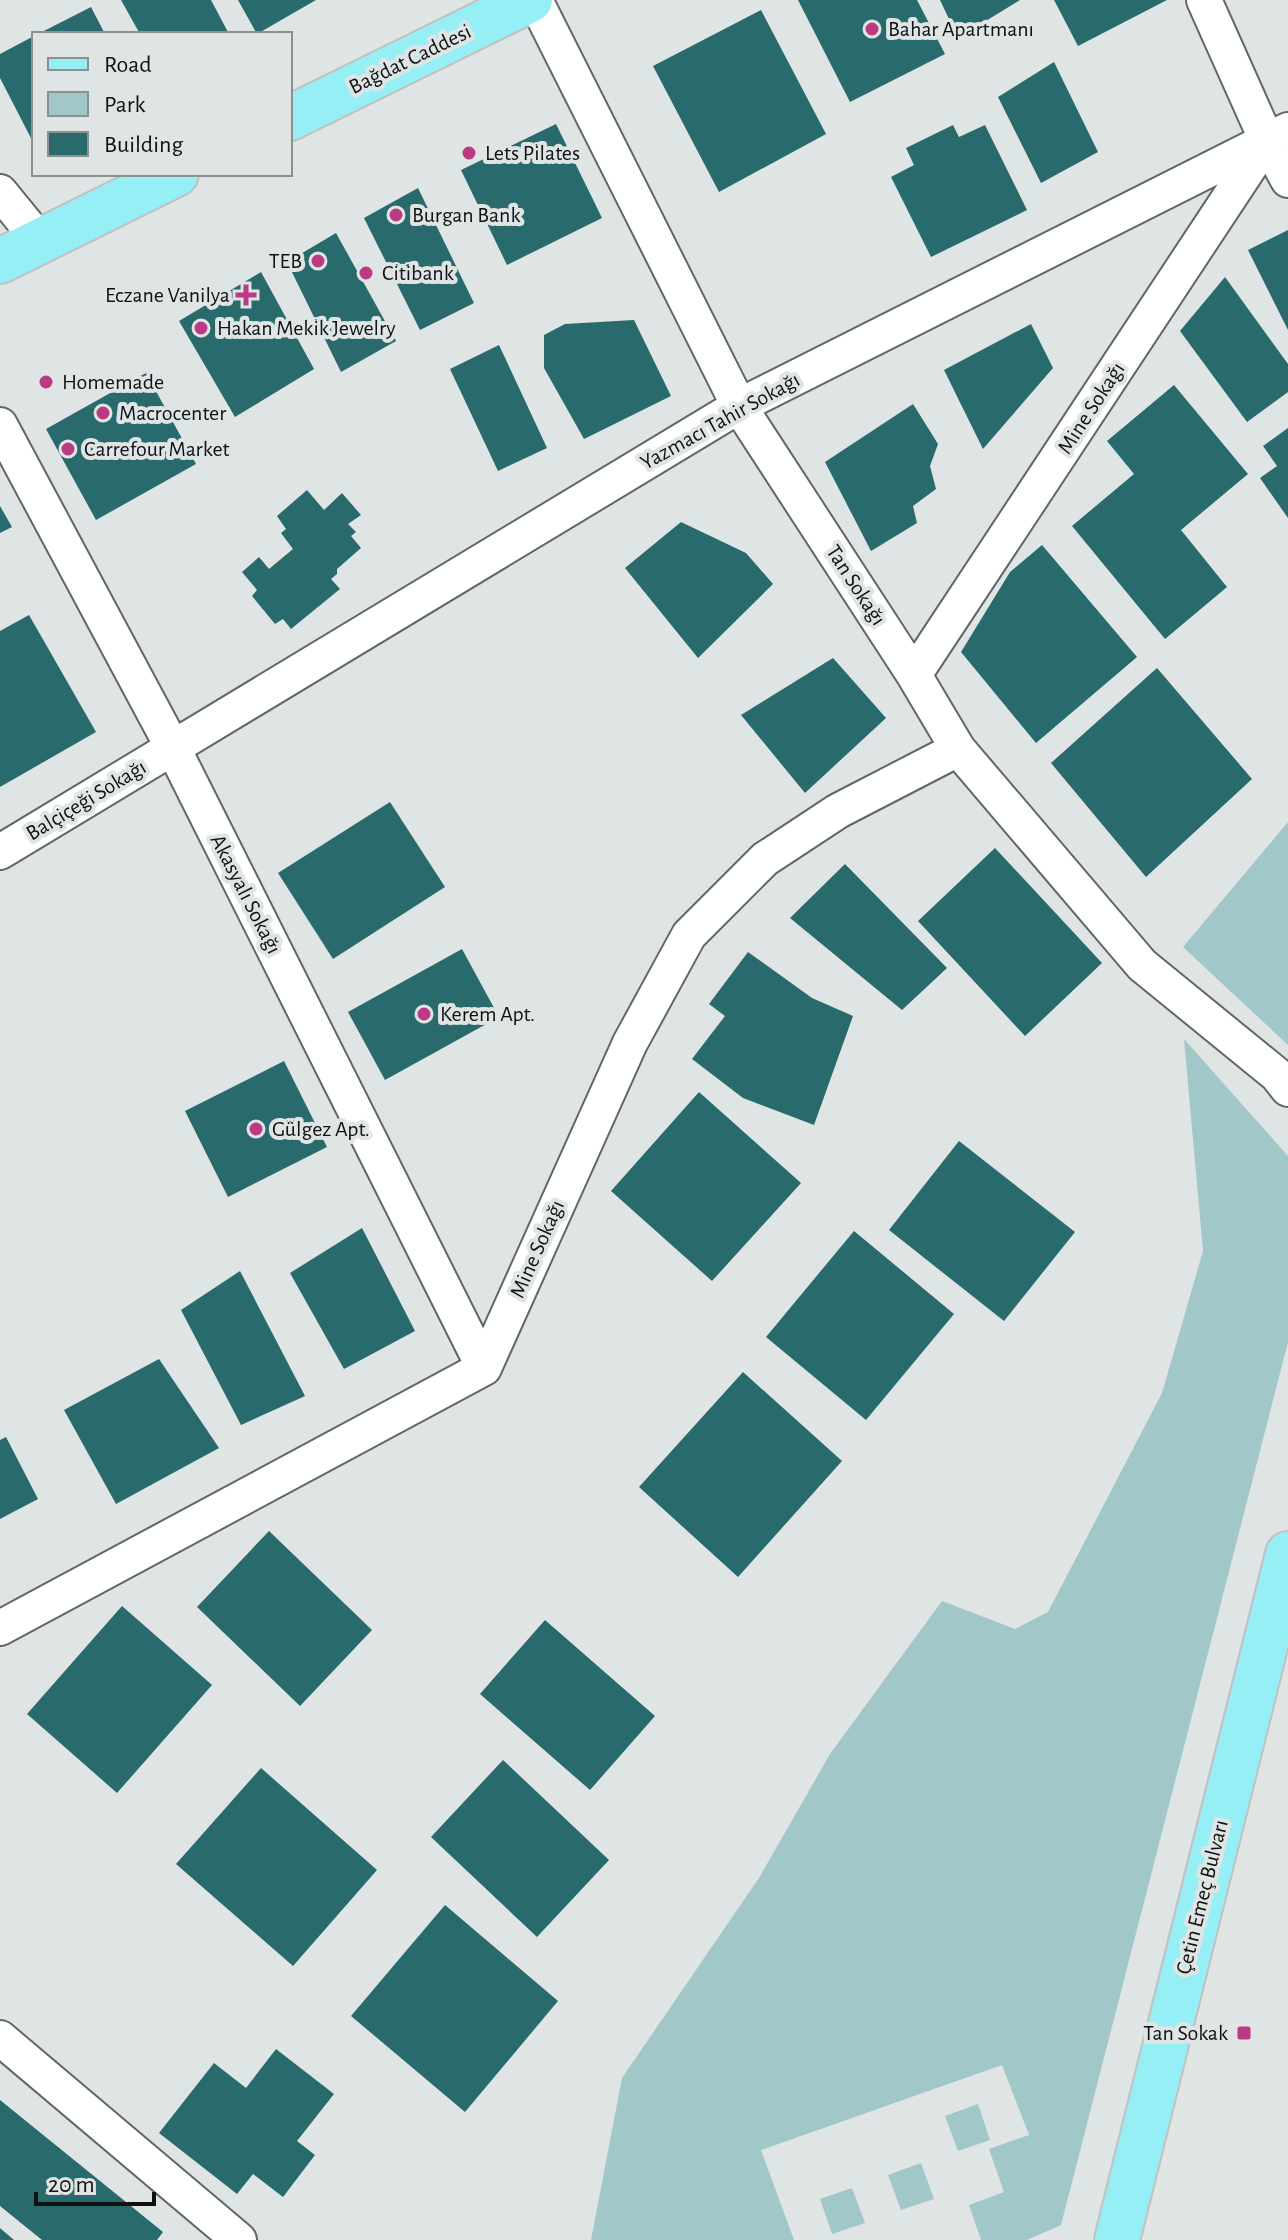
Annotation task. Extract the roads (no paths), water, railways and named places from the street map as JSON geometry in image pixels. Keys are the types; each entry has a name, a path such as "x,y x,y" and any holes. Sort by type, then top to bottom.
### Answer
{"main road":[{"name":"Bağdat Caddesi","path":"292,117 517,3"},
{"path":"0,261 172,176"},
{"name":"Çetin Emeç Bulvarı","path":"1117,2240 1288,1554"}],"street":[{"path":"1204,0 1278,135 1288,180"},
{"name":"Tan Sokağı","path":"517,3 739,406 914,675 958,749 1142,965 1277,1075 1288,1089"},
{"name":"Yazmacı Tahir Sokağı","path":"173,748 739,406 1278,135"},
{"name":"Mine Sokağı","path":"914,675 1278,135"},
{"path":"0,192 40,241"},
{"name":"Akasyalı Sokağı","path":"0,425 173,748 484,1368"},
{"name":"Balçiçeği Sokağı","path":"0,852 173,748"},
{"name":"Mine Sokağı","path":"484,1368 630,1043 689,935 765,859 838,811 958,749"},
{"path":"0,1628 484,1368"},
{"path":"0,2038 239,2240"}],"place":[{"name":"Bahar Apartmanı","path":"872,29"},
{"name":"Lets Pilates","path":"469,153"},
{"name":"Burgan Bank","path":"396,215"},
{"name":"TEB","path":"318,261"},
{"name":"Citibank","path":"366,273"},
{"name":"Eczane Vanilya","path":"246,295"},
{"name":"Hakan Mekik Jewelry","path":"201,328"},
{"name":"Homemade","path":"46,382"},
{"name":"Macrocenter","path":"103,413"},
{"name":"Carrefour Market","path":"68,449"},
{"name":"Kerem Apt.","path":"424,1014"},
{"name":"Gülgez Apt.","path":"256,1129"},
{"name":"Tan Sokak","path":"1244,2033"}]}
